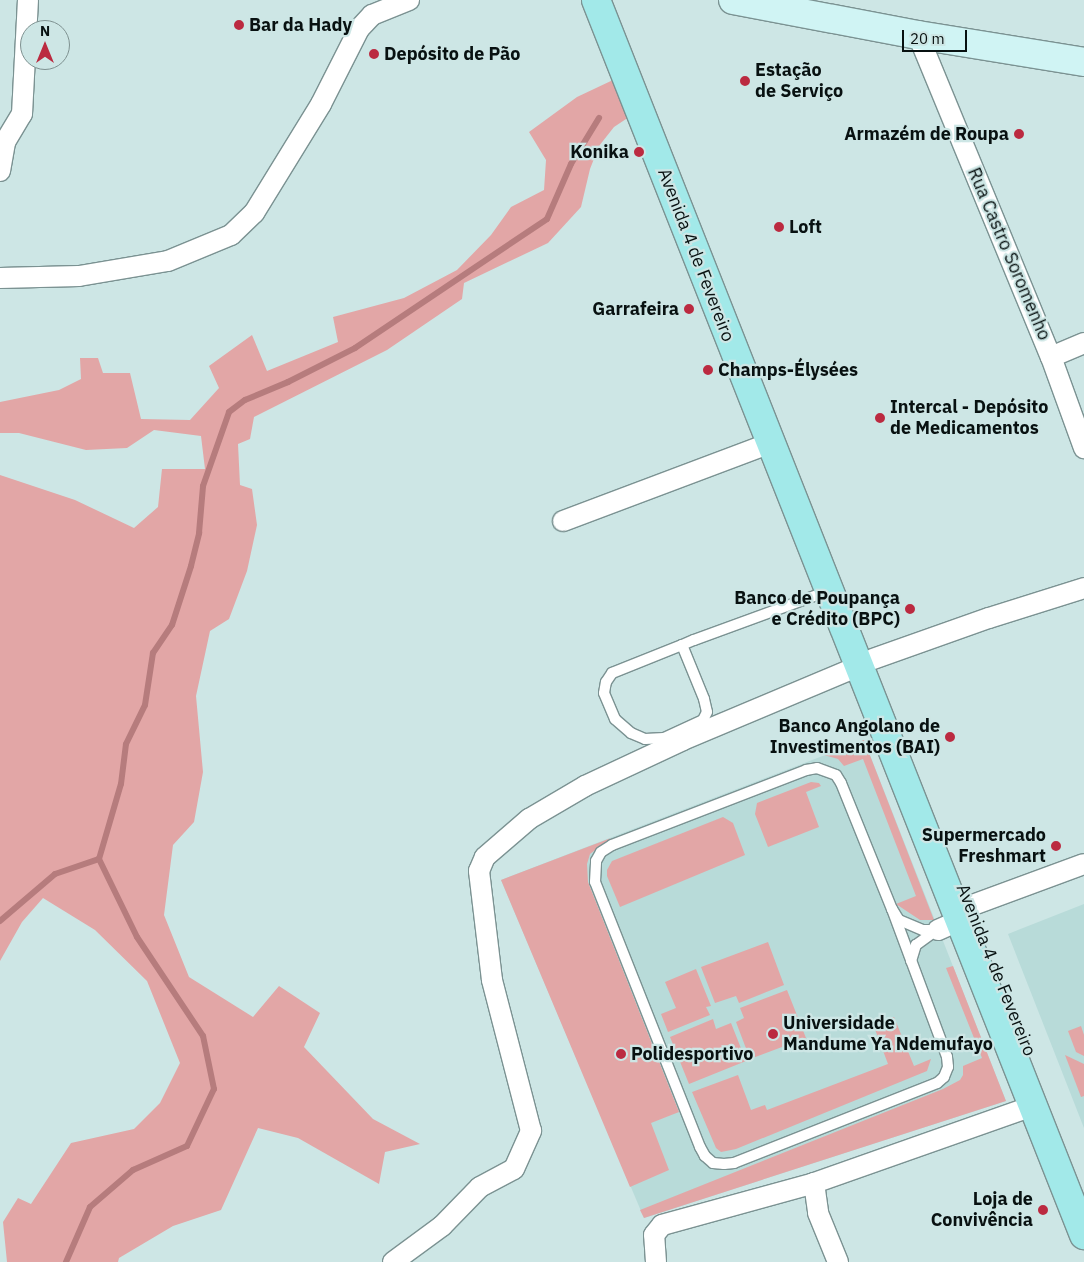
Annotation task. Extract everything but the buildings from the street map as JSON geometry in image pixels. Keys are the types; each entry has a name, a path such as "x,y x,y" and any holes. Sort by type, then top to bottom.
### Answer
{"main road":[{"name":"Avenida 4 de Fevereiro","path":"596,0 828,590 866,663"},
{"name":"Avenida 4 de Fevereiro","path":"613,0 866,663 956,919 1084,1235"},
{"path":"733,0 918,35 1084,62"},
{"name":"Avenida 4 de Fevereiro","path":"956,919 1084,1187"}],"street":[{"path":"0,171 6,142 22,114 28,0"},
{"path":"0,278 79,276 168,261 231,235 254,213 321,104 359,29 372,15 409,0"},
{"name":"Rua Castro Soromenho","path":"918,35 1051,357 1084,448"},
{"path":"1051,357 1084,344"},
{"path":"563,521 770,443"},
{"path":"394,1262 442,1226 480,1187 514,1169 531,1131 492,980 479,871 485,858 529,818 585,786 684,740 866,663 989,618 1084,588"},
{"path":"956,919 1084,864"},
{"path":"656,1262 654,1235 662,1225 814,1183 1032,1106"},
{"path":"814,1183 818,1212 838,1262"}],"lane":[{"path":"682,645 704,699 707,712 703,720 664,738 645,739 631,733 615,719 604,693 606,682 612,673 682,645 828,590"},
{"path":"817,768 836,775 841,782 892,909 947,1057 948,1067 944,1077 937,1083 734,1163 713,1163 705,1156 700,1146 595,882 596,861 601,852 612,845 806,770 817,768"},
{"path":"892,909 899,920 922,930 956,919"},
{"path":"911,961 916,945 956,919"}],"shaded area":[{"path":"613,80 629,117 614,127 599,146 590,169 581,207 548,243 464,283 462,299 387,350 254,417 250,439 238,444 240,485 252,489 257,525 247,571 229,619 210,631 196,696 203,772 194,822 173,845 164,915 189,977 253,1017 279,986 320,1013 304,1047 373,1119 420,1144 385,1152 379,1184 298,1138 258,1128 221,1210 173,1226 119,1258 118,1262 7,1262 3,1222 18,1198 31,1204 71,1143 134,1129 160,1103 180,1063 147,981 95,930 43,898 22,922 0,961 0,475 75,500 134,528 158,507 162,469 205,469 201,436 154,430 127,448 86,450 19,433 0,433 0,402 59,390 81,379 80,358 98,358 103,373 130,373 141,419 190,420 219,388 209,366 252,335 267,371 338,342 333,317 404,298 457,270 491,235 511,207 544,190 546,160 529,132 577,97"},
{"name":"Universidade Mandume Ya Ndemufayo","path":"864,740 1006,1101 644,1218 501,880"},
{"path":"864,740 934,920 920,920 896,904 916,896 863,759 844,766 838,759 824,755"},
{"path":"811,782 819,783 821,786 806,792 819,827 768,847 755,814 757,803"},
{"path":"723,817 733,823 745,855 620,907 607,876 607,870 612,861"},
{"path":"611,838 590,854 587,864 588,882 679,1112 651,1123 669,1170 630,1187 501,880"},
{"path":"1084,904 1084,1128 1008,934"},
{"path":"768,942 784,985 739,1003 736,996 715,1003 701,967"},
{"path":"953,966 1006,1101 644,1218 640,1210 943,1089 960,1080 963,1075 963,1066 982,1058 946,968"},
{"path":"696,969 711,1006 706,1007 710,1015 668,1032 661,1014 676,1008 665,982"},
{"path":"787,990 806,1038 750,1059 736,1022 744,1018 740,1008"},
{"path":"894,1017 914,1066 931,1059 927,1071 736,1149 721,1152 716,1148 692,1092 738,1075 751,1110 765,1105 767,1110 888,1064 873,1024"},
{"path":"713,1019 716,1029 731,1023 746,1061 689,1084 670,1037"},
{"path":"1081,1026 1084,1035 1084,1056 1076,1052 1068,1031"},
{"path":"1065,1055 1084,1064 1084,1096 1081,1097"}],"waterway":[{"path":"66,1262 90,1207 133,1170 187,1146 214,1089 203,1036 137,937 99,859 121,784 126,744 145,705 153,653 172,625 191,566 199,533 203,486 229,412 245,400 288,382 355,348 547,219 571,164 599,118"},
{"path":"0,921 55,874 99,859"}],"place":[{"name":"Bar da Hady","path":"239,25"},
{"name":"Depósito de Pão","path":"374,54"},
{"name":"Estação de Serviço","path":"745,81"},
{"name":"Armazém de Roupa","path":"1019,134"},
{"name":"Konika","path":"639,152"},
{"name":"Loft","path":"779,227"},
{"name":"Garrafeira","path":"689,309"},
{"name":"Champs-Élysées","path":"708,370"},
{"name":"Intercal - Depósito de Medicamentos","path":"880,418"},
{"name":"Banco de Poupança e Crédito (BPC)","path":"910,609"},
{"name":"Banco Angolano de Investimentos (BAI)","path":"950,737"},
{"name":"Supermercado Freshmart","path":"1056,846"},
{"name":"Universidade Mandume Ya Ndemufayo","path":"773,1034"},
{"name":"Polidesportivo","path":"621,1054"},
{"name":"Loja de Convivência","path":"1043,1210"}]}
